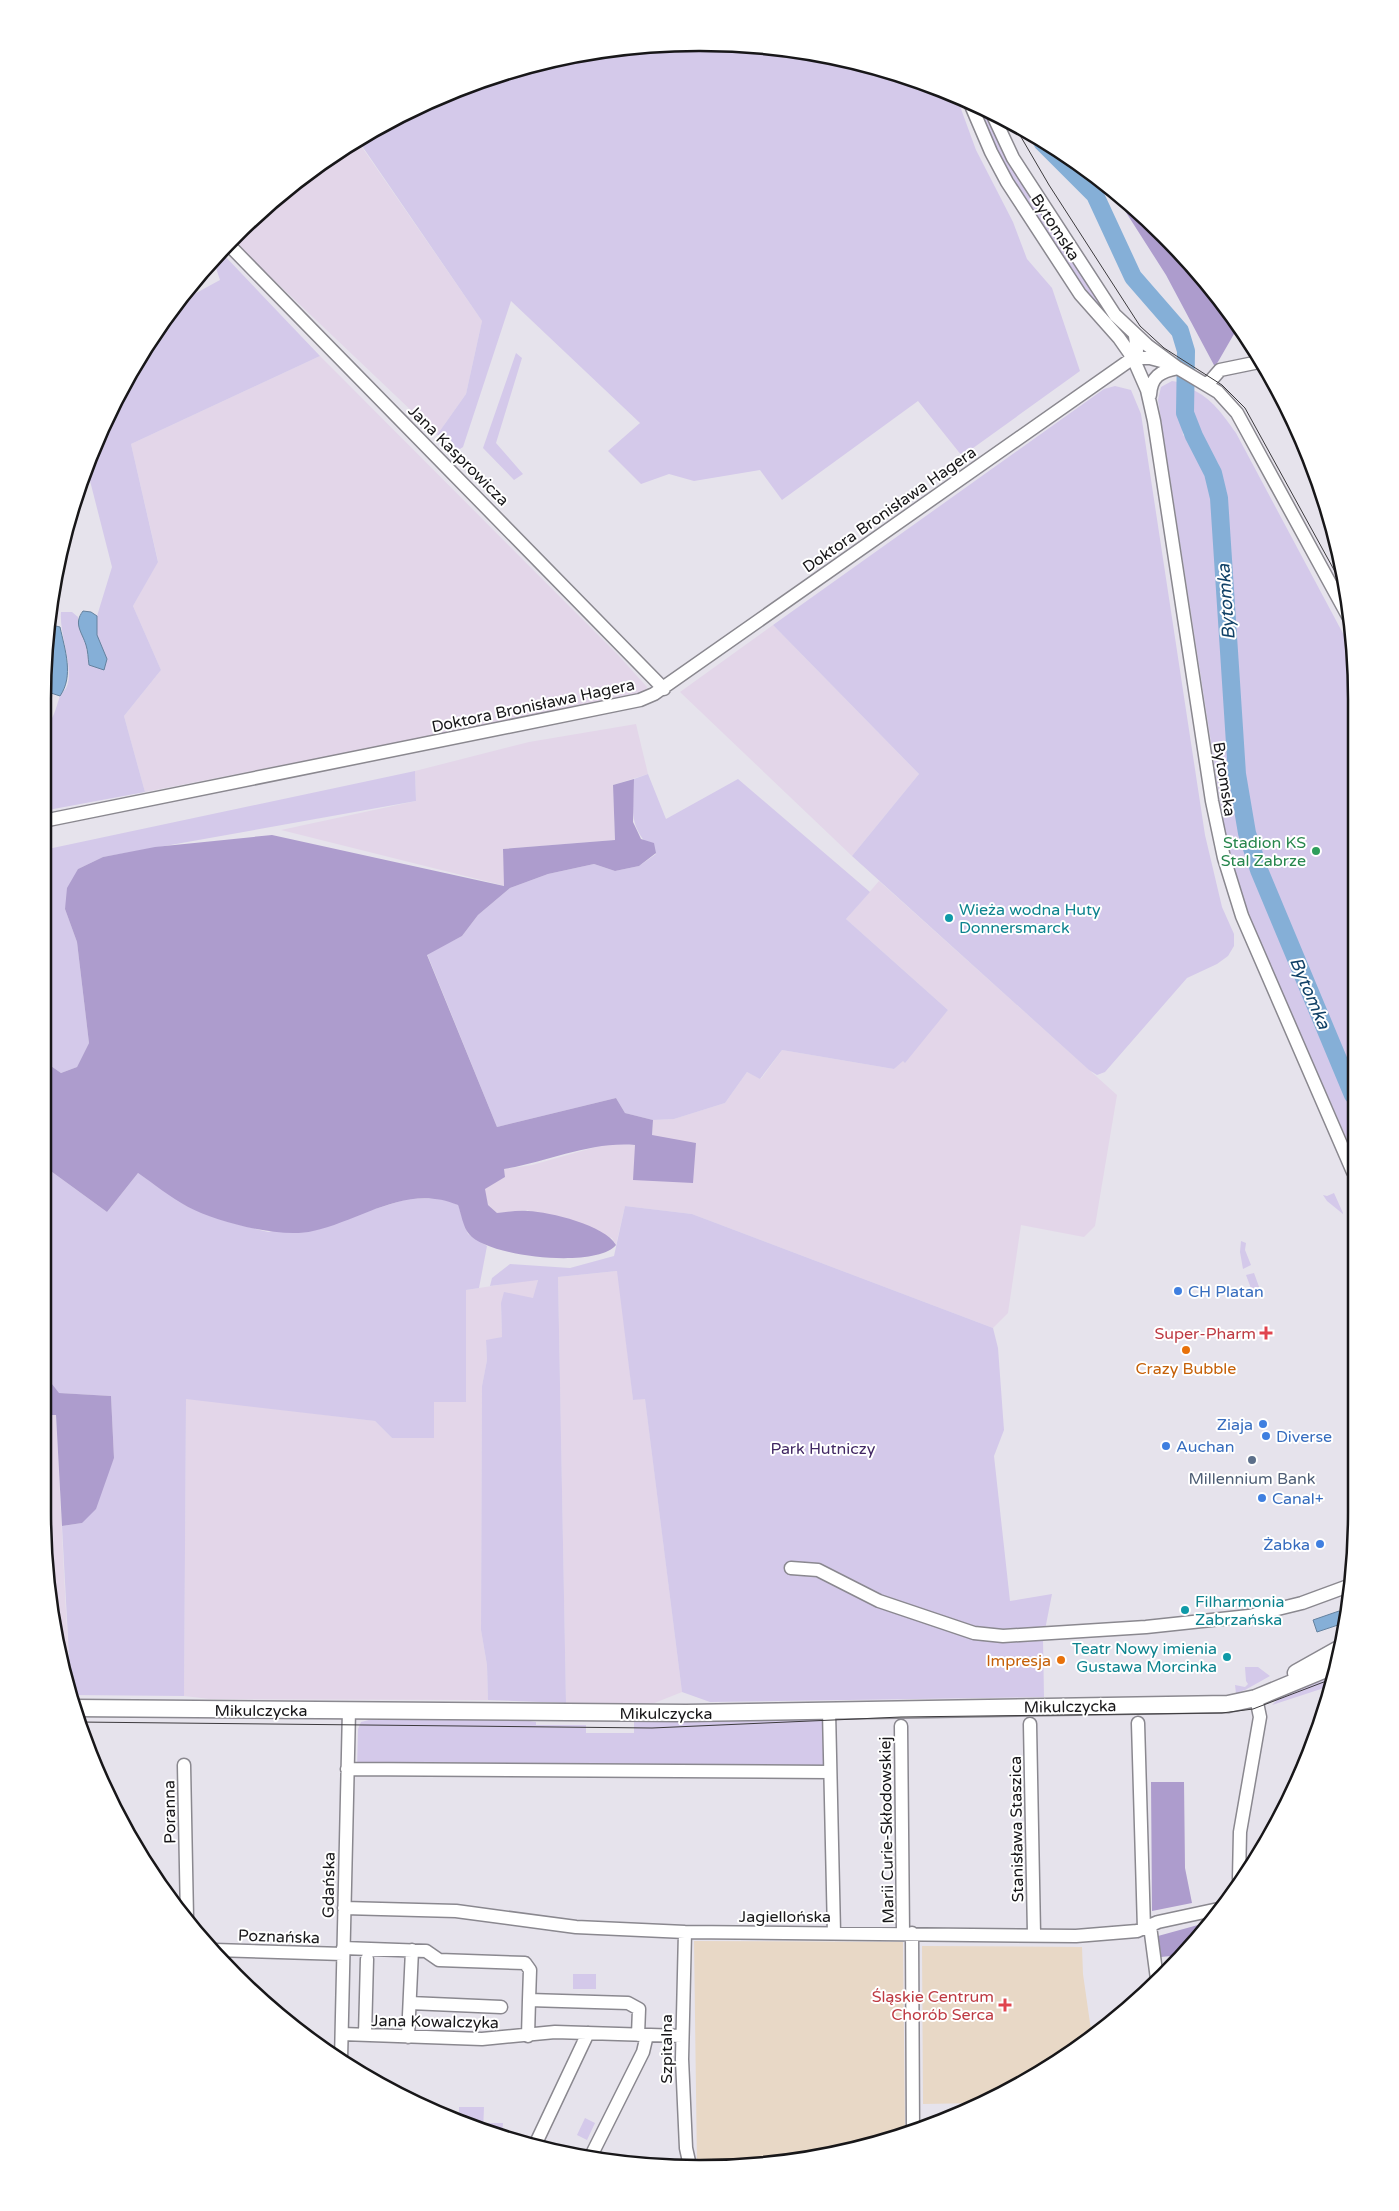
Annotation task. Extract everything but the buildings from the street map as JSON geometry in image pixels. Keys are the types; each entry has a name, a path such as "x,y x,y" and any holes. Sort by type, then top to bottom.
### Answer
{"main road":[{"path":"1256,1698 1332,1653"},
{"path":"1256,1698 1329,1667"},
{"name":"Mikulczycka","path":"82,1708 686,1713 1228,1704 1256,1698"}],"street":[{"name":"Bytomska","path":"974,113 991,152 1007,182 1080,294 1119,338 1132,358 1143,381 1149,398 1212,800 1224,858 1246,925 1348,1160"},
{"name":"Bytomska","path":"997,124 1013,158 1115,315 1135,336 1228,401 1244,423 1340,600"},
{"name":"Jana Kasprowicza","path":"233,250 664,689"},
{"path":"1132,358 1137,351 1135,336"},
{"name":"Bytomska","path":"1132,358 1150,358 1174,365"},
{"name":"Doktora Bronisława Hagera","path":"51,819 640,700 664,689 1132,358"},
{"path":"1204,383 1220,370 1254,363"},
{"name":"Bytomska","path":"1149,398 1150,385 1154,378 1174,365"},
{"path":"1109,373 1132,373 1143,381"},
{"path":"791,1568 818,1570 879,1601 974,1633 1003,1636 1146,1627 1250,1616 1302,1603 1343,1588"},
{"path":"1239,1872 1240,1832 1260,1717 1256,1698"},
{"name":"Gdańska","path":"341,2052 349,1710"},
{"path":"830,1711 834,1933"},
{"path":"1138,1723 1147,1927 1156,1972"},
{"name":"Stanisława Staszica","path":"1030,1724 1034,1934"},
{"name":"Marii Curie-Skłodowskiej","path":"901,1726 913,2123"},
{"name":"Poranna","path":"184,1765 187,1908"},
{"path":"347,1770 830,1772"},
{"name":"Jagiellońska","path":"344,1908 472,1912 576,1927 685,1932 1091,1936 1147,1927 1210,1911"},
{"name":"Szpitalna","path":"685,1932 682,2036 684,2119 689,2159"},
{"name":"Poznańska","path":"222,1950 412,1950 426,1951 439,1960 525,1963 530,1970 529,2000"},
{"path":"408,2037 412,1950"},
{"path":"365,2035 366,1959"},
{"path":"528,2036 529,2000 628,2003 639,2009 643,2052 594,2150"},
{"path":"410,2003 501,2007"},
{"name":"Jana Kowalczyka","path":"342,2034 482,2039 556,2032 682,2036"},
{"path":"538,2139 588,2033"}],"shaded area":[{"path":"361,146 482,321 466,394 437,435 237,245 272,212 305,185"},
{"path":"1124,210 1158,241 1187,272 1235,333 1215,367 1166,275"},
{"path":"320,356 618,655 647,687 645,694 145,792 124,716 161,670 133,606 158,561 131,444"},
{"path":"773,625 919,774 852,856 680,692"},
{"path":"636,724 648,774 613,785 615,840 503,849 505,886 281,830 416,801 415,771 529,742"},
{"path":"634,779 633,822 641,839 654,843 656,853 639,866 615,871 594,864 548,874 510,888 478,915 462,936 427,955 497,1127 616,1098 625,1113 653,1120 652,1135 696,1143 693,1183 633,1180 635,1145 619,1145 586,1149 504,1169 505,1177 485,1189 488,1205 497,1213 524,1211 563,1217 601,1231 616,1245 605,1252 587,1257 565,1258 518,1254 497,1249 480,1242 469,1234 458,1205 439,1199 421,1198 385,1206 313,1231 284,1233 267,1231 249,1228 200,1213 175,1199 138,1173 107,1212 51,1171 51,1066 61,1073 77,1067 89,1043 77,942 65,909 67,888 78,869 103,857 155,847 272,835 504,886 503,849 615,840 613,785"},
{"path":"879,881 1117,1095 1095,1226 1084,1237 1021,1225 1008,1313 993,1328 692,1214 625,1206 616,1245 612,1238 527,1210 497,1213 488,1205 484,1189 505,1177 504,1169 532,1165 610,1143 635,1145 652,1135 653,1120 674,1119 725,1103 747,1072 761,1079 782,1050 894,1069 948,1010 846,919"},
{"path":"618,1271 633,1400 645,1398 682,1692 652,1704 566,1703 558,1277"},
{"path":"538,1279 534,1298 501,1303 502,1337 486,1341 487,1360 482,1386 481,1630 487,1665 488,1700 210,1699 184,1696 186,1398 375,1421 392,1438 434,1438 434,1402 466,1402 466,1290"},
{"path":"51,1383 59,1393 111,1396 114,1458 96,1509 82,1523 62,1526 56,1415 51,1415"},
{"path":"51,1415 56,1415 68,1658 57,1596 53,1554"},
{"path":"1151,1782 1184,1782 1185,1868 1192,1903 1152,1911"},
{"path":"1198,1925 1171,1956 1161,1957 1158,1936"},
{"path":"694,1941 903,1942 905,2126 867,2138 784,2154 697,2160"},
{"name":"Śląskie Centrum Chorób Serca","path":"922,1946 1082,1947 1083,1974 1091,2028 1060,2051 986,2093 963,2103 923,2104"}],"green space":[{"path":"700,51 742,53 784,57 867,73 908,86 960,106 976,150 1013,222 1027,259 1052,288 1080,371 962,456 918,401 782,500 760,470 694,481 669,474 641,484 608,451 640,423 511,301 463,447 457,451 450,439 437,435 466,394 482,321 362,146 413,118 451,101 532,73 615,57 657,53"},
{"path":"982,116 990,120 1007,159 1103,307 1100,310 1084,291 1009,175"},
{"path":"226,257 320,356 131,444 158,562 133,606 161,670 124,716 145,792 51,809 51,719 69,678 61,612 72,612 78,617 79,629 86,644 89,665 107,660 97,635 97,616 112,567 90,481 118,413 160,339 194,294 220,280 216,268"},
{"path":"516,353 522,358 496,443 523,474 514,480 483,448"},
{"path":"1172,381 1178,382 1183,435 1195,444 1206,465 1214,493 1229,744 1237,810 1256,874 1348,1089 1348,1142 1249,917 1227,846 1158,400 1161,387"},
{"path":"1115,386 1131,390 1141,414 1205,835 1222,907 1234,934 1234,946 1228,956 1217,964 1187,978 1105,1072 1097,1075 1089,1070 852,856 919,774 773,625 1104,389"},
{"path":"1191,389 1211,402 1236,433 1344,635 1348,700 1348,1066 1254,838 1243,779 1227,494 1218,463 1191,423"},
{"path":"415,771 416,801 103,857 78,869 65,909 77,942 89,1043 77,1067 61,1073 51,1066 51,848"},
{"path":"648,774 666,819 738,779 870,892 846,919 948,1010 905,1063 903,1061 894,1069 782,1050 760,1079 747,1072 725,1103 674,1119 653,1120 625,1113 616,1098 497,1127 427,954 462,936 478,915 510,888 548,874 594,864 615,871 639,866 656,854 636,828 633,812 634,779"},
{"path":"51,1171 107,1212 138,1173 188,1207 225,1221 268,1232 375,1209 407,1199 443,1198 458,1205 468,1234 487,1246 479,1288 466,1290 466,1402 434,1402 434,1438 392,1438 375,1421 186,1399 184,1696 78,1695 69,1662 62,1526 82,1523 114,1458 111,1396 58,1393 51,1383"},
{"path":"1334,1193 1343,1214 1327,1201 1323,1195 1327,1196"},
{"name":"Park Hutniczy","path":"625,1206 692,1214 993,1328 998,1348 1004,1430 994,1456 1010,1601 1052,1594 1043,1640 1044,1697 710,1702 682,1692 645,1399 633,1400 617,1271 558,1277 566,1703 488,1700 487,1665 481,1630 482,1386 487,1360 486,1340 502,1337 501,1303 504,1292 533,1298 538,1280 490,1286 492,1278 510,1264 570,1268 614,1256"},
{"path":"1241,1241 1246,1243 1245,1250 1251,1265 1243,1269 1240,1252"},
{"path":"1254,1273 1262,1295 1255,1299 1246,1275"},
{"path":"1245,1667 1258,1667 1270,1676 1236,1693 1235,1685 1245,1687 1248,1684"},
{"path":"1327,1675 1323,1688 1272,1705 1281,1696"},
{"path":"823,1717 826,1766 357,1769 358,1729 361,1722 369,1720 522,1720 536,1722 536,1725 586,1725 586,1733 634,1733 634,1722 596,1720"},
{"path":"573,1974 596,1974 596,1989 573,1989"},
{"path":"459,2107 484,2107 483,2122 459,2113"},
{"path":"585,2118 595,2123 587,2140 577,2135"},
{"path":"486,2123 503,2123 503,2129 491,2125"}],"water":[{"path":"83,611 91,612 97,616 97,635 107,659 104,670 89,665 87,647 78,624"},
{"path":"56,626 60,627 67,663 67,680 60,696 51,693"},
{"path":"1339,1612 1337,1625 1317,1632 1313,1620"}],"waterway":[{"name":"Bytomka","path":"1060,160 1095,195 1133,277 1180,331 1186,351 1185,413 1194,436 1213,473 1219,498 1237,774 1247,833 1259,870 1348,1083"}],"tram line":[{"path":"1021,136 1049,185 1140,326 1164,348 1222,385 1245,408 1335,571"},
{"path":"87,1722 652,1728 901,1717 1222,1713 1253,1709 1325,1681"}],"place":[{"name":"Stadion KS Stal Zabrze","path":"1316,851"},
{"name":"Wieża wodna Huty Donnersmarck","path":"949,918"},
{"name":"CH Platan","path":"1178,1291"},
{"name":"Super-Pharm","path":"1266,1333"},
{"name":"Crazy Bubble","path":"1186,1350"},
{"name":"Ziaja","path":"1263,1424"},
{"name":"Diverse","path":"1266,1436"},
{"name":"Auchan","path":"1166,1446"},
{"name":"Millennium Bank","path":"1252,1460"},
{"name":"Canal+","path":"1262,1498"},
{"name":"Żabka","path":"1320,1544"},
{"name":"Filharmonia Zabrzańska","path":"1185,1610"},
{"name":"Teatr Nowy imienia Gustawa Morcinka","path":"1227,1657"},
{"name":"Impresja","path":"1061,1660"},
{"name":"Śląskie Centrum Chorób Serca","path":"1005,2005"}]}
